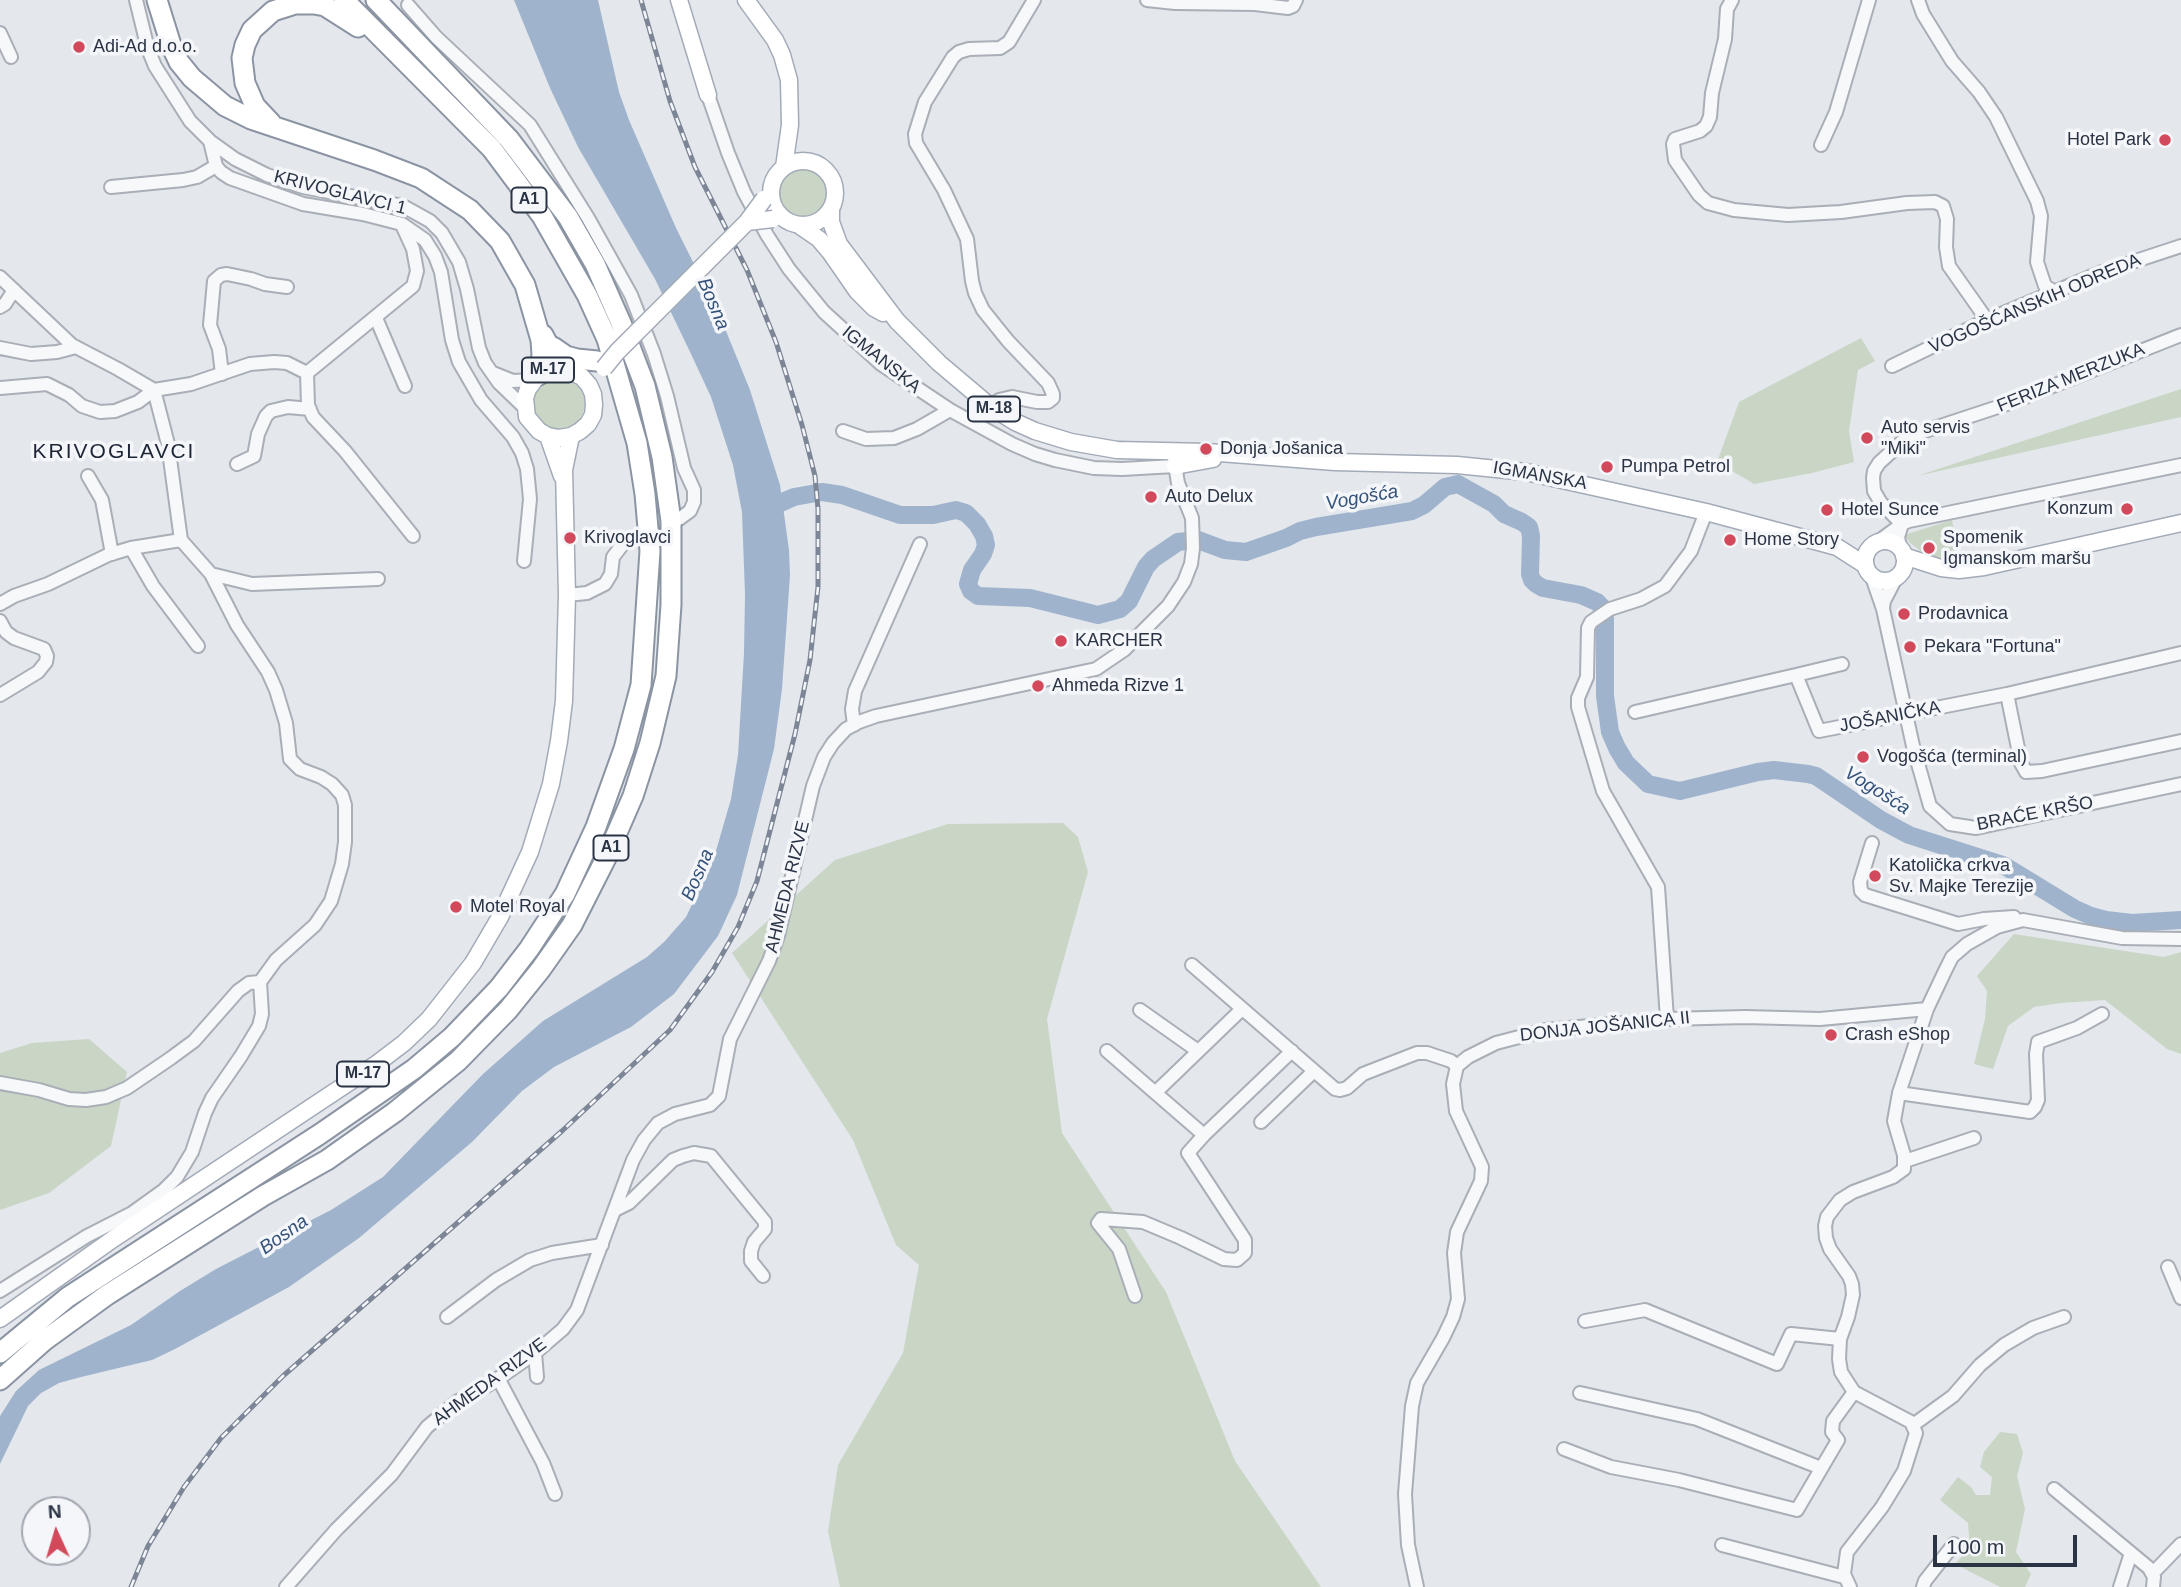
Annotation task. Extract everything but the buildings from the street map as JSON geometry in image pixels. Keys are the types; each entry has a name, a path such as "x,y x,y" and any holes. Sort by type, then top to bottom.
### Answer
{"highway":[{"path":"157,0 179,62 192,78 225,106 277,129 421,178 470,209 500,241 525,285 542,349 536,378"},
{"path":"163,0 164,21"},
{"name":"A1","path":"0,1353 68,1297 368,1103 452,1037 499,988 529,949 565,894 596,827 624,749 641,685 650,551 645,494 637,443 607,339 587,295 542,216 492,149 344,0"},
{"name":"A1","path":"0,1380 45,1340 107,1295 263,1196 327,1160 396,1112 458,1061 508,1010 541,970 572,925 612,846 633,796 650,743 666,676 671,605 671,521 662,457 640,373 595,264 560,206 509,139 376,0"},
{"path":"277,129 255,106 249,95 242,71 243,58 252,30 272,11 295,4 326,6 353,23 404,72 431,88"},
{"path":"536,320 552,352 569,370"},
{"path":"548,343 566,356 600,363"}],"main road":[{"path":"679,0 708,95"},
{"name":"M-18","path":"746,0 775,40 789,80 790,125 784,167 777,173 767,195 786,222 819,239 857,291 874,307 897,321"},
{"name":"M-18","path":"790,125 795,141 810,162 820,165 833,181 836,191 831,222 839,244 897,321 939,363 991,407 1025,427 1071,442 1175,458"},
{"path":"784,167 792,162 810,162"},
{"name":"M-17","path":"0,1319 109,1234 228,1165 394,1051 429,1019 473,963 500,917 530,852 551,784 564,701 566,595 563,482 548,436 532,425 525,408 525,398 536,378 547,370 583,369 600,363 617,352 747,222 767,195"},
{"path":"747,222 818,223 831,210"},
{"name":"M-17","path":"563,482 571,436 580,431 593,415 593,394 600,363"},
{"name":"M-17","path":"569,370 589,384 593,394"},
{"path":"548,436 571,436"},
{"name":"IGMANSKA","path":"1175,458 1235,455 1491,467 1578,482 1837,547 1876,543"},
{"path":"1941,568 1884,581 1868,571 1866,553 1876,543 1890,541 1902,552 1941,568 1959,570 1984,567 2181,523"},
{"name":"IGMANSKA","path":"1837,547 1868,571"},
{"path":"1897,577 1905,563 1902,552"}],"street":[{"name":"KRIVOGLAVCI 1","path":"136,0 155,66 190,121 210,141 235,159 267,175 303,187 403,206 430,221 442,233 459,262 479,348 499,383 525,408"},
{"path":"991,407 999,400 1012,397 1048,402 1053,398 1053,394 1048,383 983,310 972,281 967,239 944,190 916,143 915,134 925,102 953,57 969,49 1000,48 1009,42 1034,0"},
{"path":"1147,0 1255,4 1288,8 1293,6 1296,0"},
{"path":"1732,0 1727,9 1725,39 1712,93 1710,117 1700,131 1675,139 1673,144 1675,160 1699,195 1708,203 1734,210 1788,215 1935,202 1943,206 1947,219 1946,247 1949,266 1987,320"},
{"path":"1821,145 1836,112 1870,0"},
{"path":"1918,0 1923,14 1952,61 1996,117 2037,201 2041,216 2037,262 2045,286 2055,292"},
{"path":"408,5 436,37 530,125 588,218 631,295 661,375 684,468 694,490 694,502 690,510 679,519"},
{"path":"0,33 11,57"},
{"name":"IGMANSKA","path":"708,95 744,192 767,235 824,313 881,364 950,410 1012,444 1055,460 1103,468 1146,469 1175,458"},
{"path":"210,141 216,166 230,178 303,204 402,224 425,240 441,272 452,340 459,362 481,400 513,437 522,453 530,485 524,561"},
{"path":"111,187 183,180 197,177 216,166"},
{"path":"307,373 413,286 417,271 413,249 402,224"},
{"name":"VOGOŠĆANSKIH ODREDA","path":"1892,366 1987,320 2135,260 2181,246"},
{"path":"222,373 219,349 211,326 214,281 227,274 287,287"},
{"path":"0,276 76,347 154,390 168,444 181,540 211,574 237,625 268,672 286,723 290,760 294,766 332,784 345,805 342,864 331,901 315,925 276,960 260,982 262,998 259,1026 212,1098 186,1164 177,1177 109,1234 0,1291"},
{"path":"0,307 5,304 13,289"},
{"path":"376,318 405,386"},
{"name":"FERIZA MERZUKA","path":"1902,524 1881,503 1874,491 1873,478 1879,463 1903,441 1916,433 2010,403 2181,335"},
{"path":"0,348 31,354 76,347"},
{"path":"0,388 47,384 69,395 82,406 100,412 115,411 138,402 154,390 191,384 250,364 287,363 307,373"},
{"path":"307,373 313,417 345,451 413,536"},
{"path":"492,373 513,381 536,378"},
{"path":"237,464 254,456 258,434 271,411 288,407 310,409"},
{"path":"843,431 866,439 894,438 950,410"},
{"name":"AHMEDA RIZVE","path":"286,1587 336,1530 392,1474 427,1427 458,1401 535,1353 563,1329 577,1310 633,1160 644,1140 658,1123 675,1114 710,1105 719,1096 730,1040 769,961 778,936 813,786 824,757 833,743 846,729 876,716 1096,669 1124,650 1168,606 1184,582 1193,548 1193,530 1192,518 1178,483 1175,458"},
{"path":"1876,543 1902,524 2181,465"},
{"path":"88,476 102,500 112,554"},
{"path":"1667,1019 1658,887 1603,791 1578,707 1578,698 1589,667 1588,628 1595,618 1610,609 1640,599 1665,586 1690,551 1706,512"},
{"path":"1902,524 1898,543 1902,552"},
{"path":"0,604 112,554 131,548 181,540"},
{"path":"566,595 587,593 605,584 611,573 614,557 626,540"},
{"path":"854,725 852,700 855,691 920,544"},
{"path":"131,548 153,586 198,646"},
{"name":"BRAĆE KRŠO","path":"1868,571 1883,609 1905,715 1930,806 1950,824 1976,828 2181,784"},
{"path":"211,574 252,584 378,579"},
{"path":"1883,609 1884,601 1897,577"},
{"path":"0,621 6,632 14,638 44,649 47,656 38,672 0,695"},
{"name":"JOŠANIČKA","path":"1796,675 1819,731 2007,694 2181,653"},
{"path":"1635,712 1842,664"},
{"path":"2007,694 2021,763 2026,772 2042,771 2181,741"},
{"path":"1872,843 1860,882 1861,891 1865,895 1958,924 2016,917 2122,938 2181,939"},
{"path":"1722,1545 1847,1582 1843,1565 1847,1552 1882,1507 1904,1471 1916,1433 1908,1421 1854,1392 1841,1373 1840,1339 1853,1294 1852,1284 1826,1238 1827,1217 1840,1200 1904,1169 1905,1161 1894,1121 1899,1093 1927,1009 1952,957 1967,944 1997,927 2023,920"},
{"path":"1192,965 1335,1089 1347,1088 1363,1074 1409,1055 1427,1053 1451,1061 1457,1066 1453,1084 1456,1111 1482,1167 1481,1181 1457,1232 1454,1253 1458,1299 1453,1317 1417,1383 1412,1406 1405,1494 1408,1545 1417,1587"},
{"path":"0,1083 32,1088 69,1099 106,1097 127,1088 194,1041 238,991 249,984 260,982"},
{"path":"1156,1091 1242,1009"},
{"name":"DONJA JOŠANICA II","path":"1457,1066 1482,1049 1513,1037 1546,1030 1667,1019 1820,1019 1927,1009"},
{"path":"1140,1010 1198,1051"},
{"path":"1899,1093 2030,1112 2038,1100 2038,1042 2077,1028 2102,1014"},
{"path":"1107,1051 1204,1135"},
{"path":"1135,1296 1119,1249 1098,1223 1101,1219 1143,1222 1224,1259 1237,1260 1245,1253 1245,1240 1188,1153 1292,1051"},
{"path":"1261,1122 1314,1070"},
{"path":"1905,1161 1975,1138"},
{"path":"615,1210 629,1203 673,1160 694,1153 711,1156 765,1222 765,1229 754,1242 751,1251 751,1261 763,1276"},
{"path":"447,1317 496,1280 530,1260 602,1245"},
{"path":"2168,1267 2181,1298"},
{"path":"1585,1321 1645,1310 1777,1364 1791,1334 1840,1339"},
{"path":"1908,1421 1953,1396 1980,1365 2004,1345 2032,1328 2064,1317"},
{"path":"535,1353 537,1377"},
{"path":"498,1378 543,1463 555,1494"},
{"path":"1564,1449 1611,1467 1679,1480 1797,1510 1838,1440 1832,1432 1833,1421 1854,1392"},
{"path":"1580,1394 1697,1419 1821,1468"},
{"path":"2054,1489 2152,1573 2153,1587"},
{"path":"1923,1587 1954,1544"},
{"path":"2152,1573 2181,1544"},
{"path":"2120,1587 2131,1553"}],"green space":[{"path":"803,165 814,167 823,173 829,182 829,204 823,213 814,219 803,221 792,219 783,213 777,204 775,193 777,182 783,173 792,167"},
{"path":"1861,338 1875,361 1858,370 1849,431 1854,462 1754,484 1717,462 1739,402"},
{"path":"559,377 578,384 585,403 578,422 559,429 540,422 533,403 540,384"},
{"path":"2181,389 2181,417 1917,476"},
{"path":"1952,520 1957,547 1951,560 1926,555 1904,535"},
{"path":"1063,823 1078,837 1088,872 1047,1019 1062,1133 1166,1292 1235,1461 1321,1587 840,1587 828,1531 838,1465 903,1353 919,1265 896,1245 853,1140 732,953 835,860 948,824"},
{"path":"2014,934 2164,957 2181,952 2181,1054 2167,1049 2105,1000 2034,1007 2008,1026 1993,1069 1974,1064 1985,1019 1987,991 1977,976"},
{"path":"89,1039 127,1072 111,1146 49,1193 0,1210 0,1053 32,1043"},
{"path":"2000,1432 2017,1434 2023,1453 2017,1476 2025,1509 2016,1552 2031,1574 2025,1587 2000,1587 1955,1564 1970,1548 1968,1523 1940,1500 1958,1477 1971,1487 1976,1495 1990,1495 1992,1477 1980,1467 1984,1452"}],"water":[{"name":"Bosna","path":"514,0 598,0 619,92 629,120 676,228 719,314 750,390 780,485 790,575 782,689 774,749 737,895 718,936 674,994 631,1027 554,1067 522,1091 472,1142 359,1238 289,1287 175,1349 152,1360 59,1383 41,1393 28,1406 0,1464 0,1416 16,1391 39,1370 131,1325 216,1269 331,1210 383,1177 483,1074 543,1021 647,957 664,942 686,917 713,861 731,799 738,755 744,653 742,512 733,465 711,397 691,354 655,279 578,147 550,88"}],"waterway":[{"name":"Vogošća","path":"762,511 794,497 822,492 842,495 900,515 933,515 956,510 966,513 977,524 986,545 972,570 968,584 971,591 978,596 1030,598 1098,615 1120,609 1129,601 1146,567 1178,542 1198,540 1225,550 1246,552 1316,527 1412,511 1424,505 1445,487 1458,484 1529,527 1530,574 1536,584 1543,588 1581,595 1602,607 1605,619 1605,696 1610,732 1626,763 1648,784 1680,791 1774,770 1816,776 1881,820 1909,835 2003,865 2091,916 2132,923 2181,920"}],"tunnel":[{"path":"626,540 675,521"}],"railway":[{"path":"131,1587 148,1546 184,1487 221,1438 283,1376 562,1131 670,1030 712,972 738,927 757,881 795,734 810,660 818,587 818,509 815,476 776,342 747,270 695,167 670,101 641,0"}],"place":[{"name":"Adi-Ad d.o.o.","path":"79,47"},
{"name":"Hotel Park","path":"2165,140"},
{"name":"Auto servis \"Miki\"","path":"1867,438"},
{"name":"Donja Jošanica","path":"1206,449"},
{"name":"Pumpa Petrol","path":"1607,467"},
{"name":"Auto Delux","path":"1151,497"},
{"name":"Konzum","path":"2127,509"},
{"name":"Hotel Sunce","path":"1827,510"},
{"name":"Krivoglavci","path":"570,538"},
{"name":"Home Story","path":"1730,540"},
{"name":"Spomenik Igmanskom maršu","path":"1929,548"},
{"name":"Prodavnica","path":"1904,614"},
{"name":"KARCHER","path":"1061,641"},
{"name":"Pekara \"Fortuna\"","path":"1910,647"},
{"name":"Ahmeda Rizve 1","path":"1038,686"},
{"name":"Vogošća (terminal)","path":"1863,757"},
{"name":"Katolička crkva Sv. Majke Terezije","path":"1875,876"},
{"name":"Motel Royal","path":"456,907"},
{"name":"Crash eShop","path":"1831,1035"}],"district":[{"name":"KRIVOGLAVCI","path":"114,452"}]}
